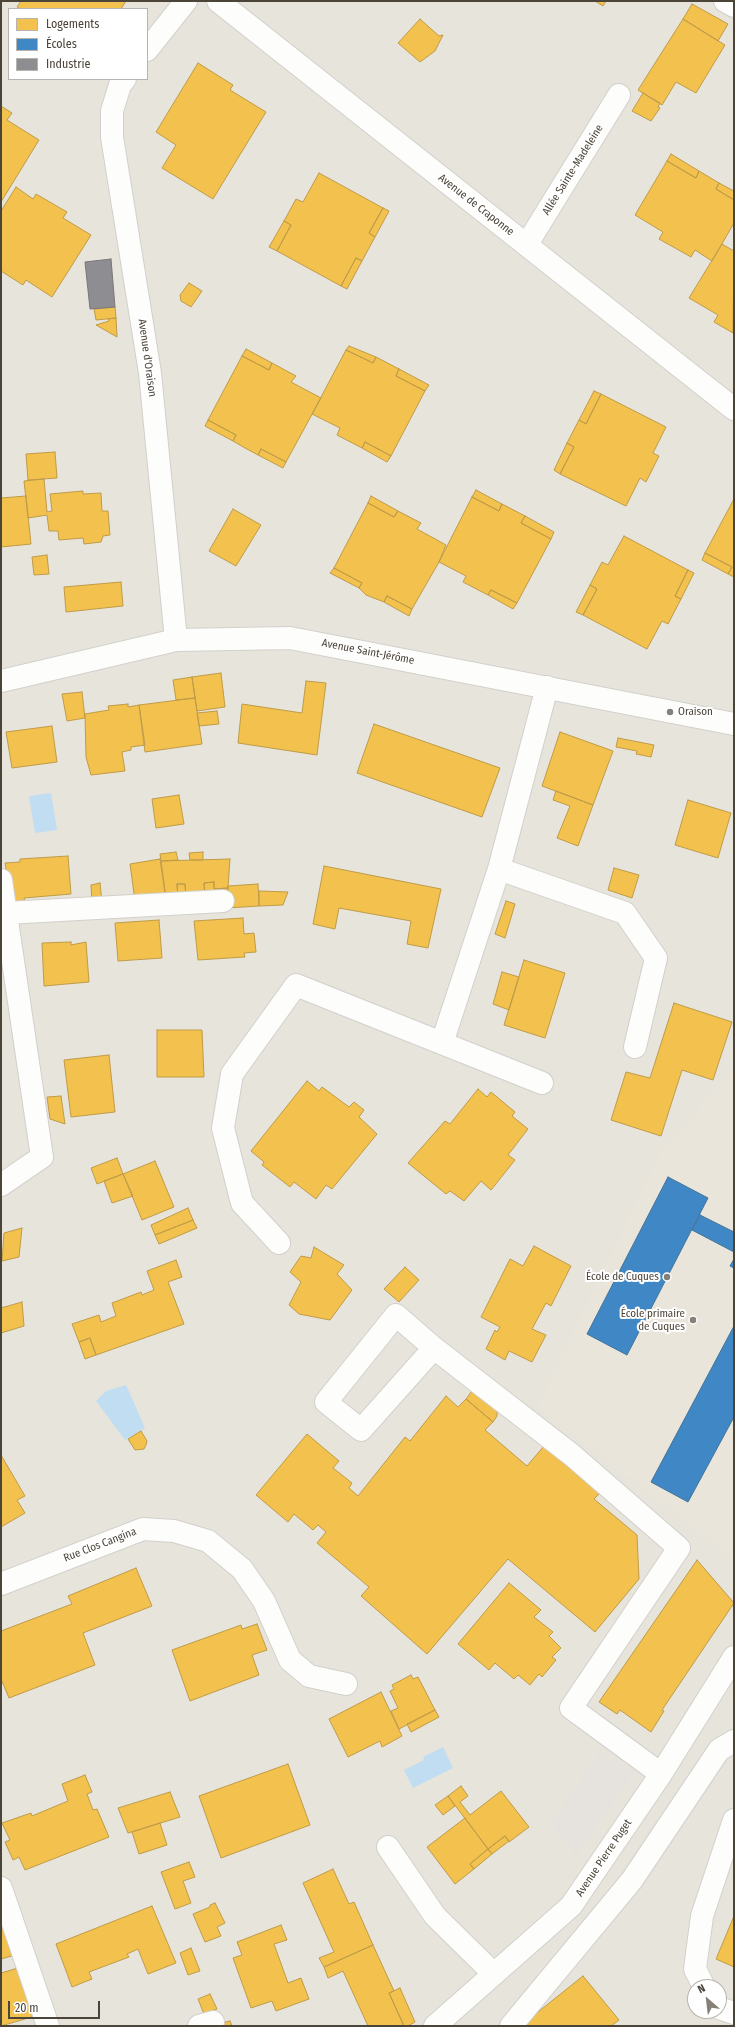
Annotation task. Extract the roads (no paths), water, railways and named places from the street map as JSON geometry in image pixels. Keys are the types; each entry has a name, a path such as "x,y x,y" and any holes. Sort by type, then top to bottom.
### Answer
{"street":[{"path":"148,49 186,1"},
{"name":"Avenue de Craponne","path":"218,1 734,409"},
{"path":"725,1 734,6"},
{"name":"Avenue d'Oraison","path":"123,80 120,85 112,111 112,137 150,373 176,640"},
{"name":"Allée Sainte-Madeleine","path":"527,244 619,95"},
{"name":"Avenue Saint-Jérôme","path":"1,681 176,640 290,638 734,724"},
{"path":"442,1043 499,869 547,688"},
{"path":"499,869 625,913 656,958 635,1047"},
{"path":"1,880 42,1157 1,1185"},
{"path":"6,913 223,901"},
{"path":"279,1243 242,1203 223,1128 232,1074 296,985 542,1083"},
{"path":"434,1348 361,1430 326,1402 396,1316 434,1348 572,1455 679,1548 571,1708 660,1774"},
{"name":"Rue Clos Cangina","path":"1,1584 143,1529 174,1531 208,1542 242,1569 264,1601 290,1660 309,1676 346,1684"},
{"name":"Avenue Pierre Puget","path":"435,2026 571,1906 660,1774 734,1657"},
{"path":"511,2026 632,1880 719,1750 734,1741"},
{"path":"700,1979 695,1969 702,1916 734,1820"},
{"path":"388,1847 435,1916 494,1974"},
{"path":"1,1888 48,2026"}],"water":[{"path":"51,793 57,830 35,833 29,796"},
{"path":"126,1385 145,1428 125,1440 96,1401 106,1391"},
{"path":"443,1747 453,1768 413,1788 404,1770 424,1760 423,1757"}],"place":[{"name":"Oraison","path":"670,712"},
{"name":"École de Cuques","path":"667,1277"},
{"name":"École primaire de Cuques","path":"693,1320"}]}
